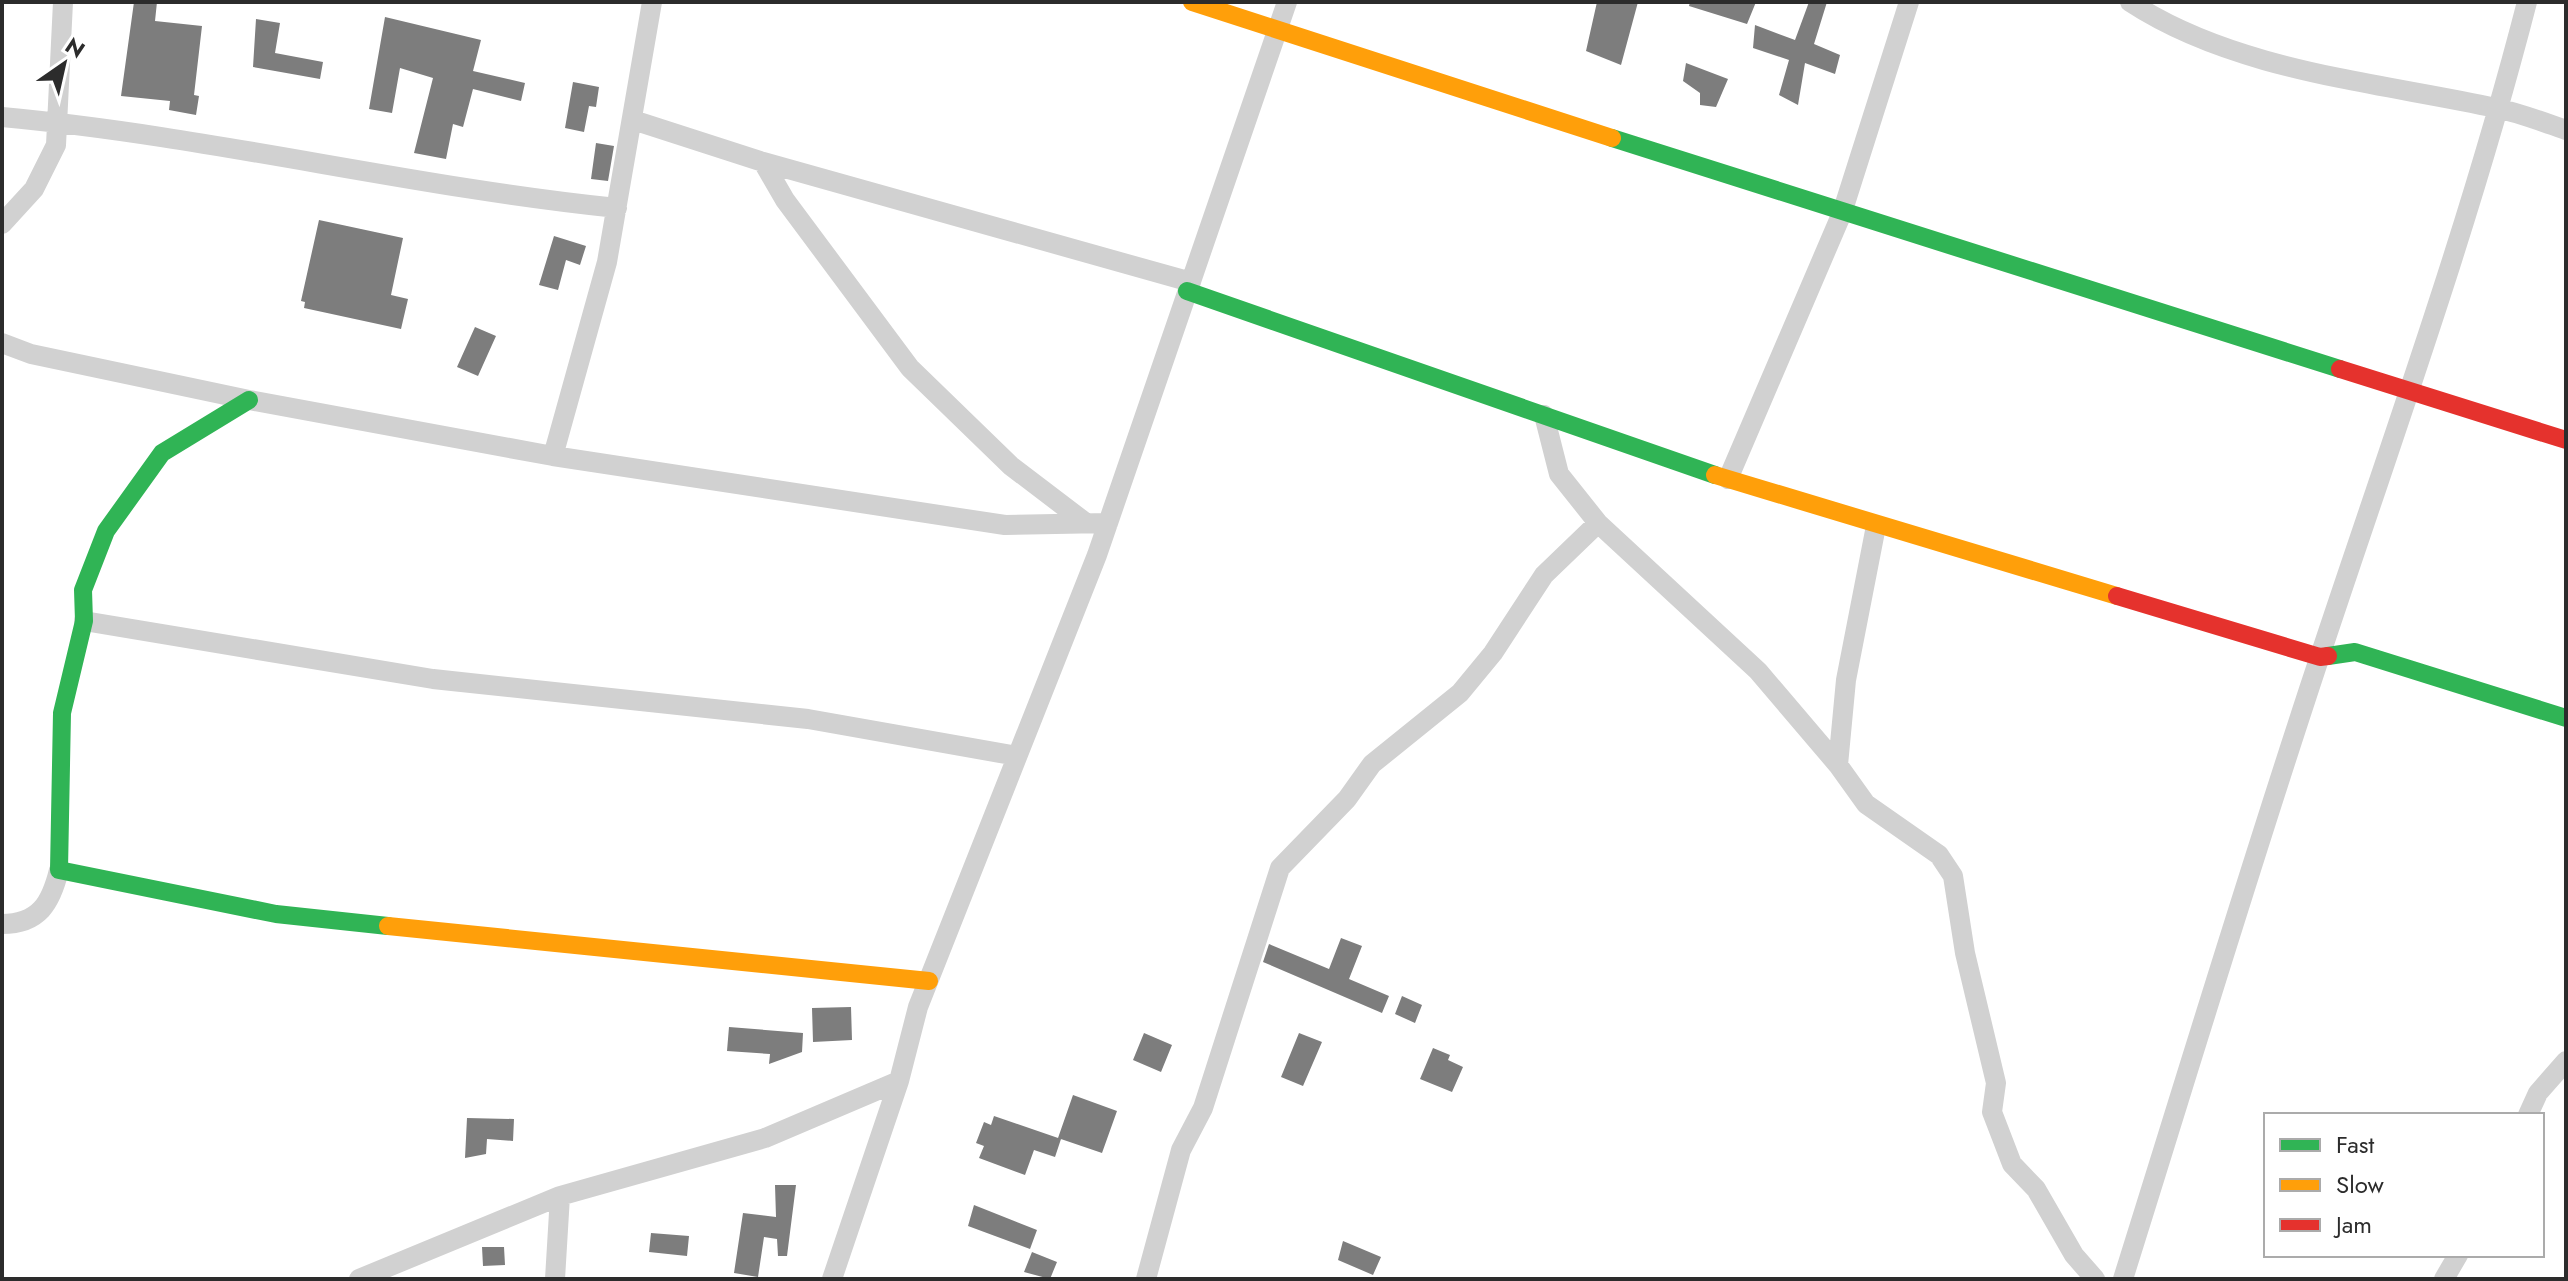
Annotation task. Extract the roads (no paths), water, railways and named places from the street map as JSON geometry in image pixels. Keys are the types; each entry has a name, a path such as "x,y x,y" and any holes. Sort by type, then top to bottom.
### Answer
{"street":[{"path":"2,224 34,189 56,145 63,2"},
{"path":"553,456 607,262 652,2"},
{"path":"1192,2 1842,213 2566,440"},
{"path":"832,1279 899,1081 929,981 1108,523 1287,2"},
{"path":"1728,479 1842,213 1909,2"},
{"path":"2130,2 2168,27 2215,44 2355,81 2499,109 2566,130"},
{"path":"2123,1279 2320,657 2411,393 2499,109 2527,2"},
{"path":"2,117 269,152 506,197 617,208"},
{"path":"633,120 763,162 1189,286 1544,415 1876,526 2320,657 2355,652 2566,718"},
{"path":"763,162 785,200 910,368 1011,466 1086,523"},
{"path":"2,343 31,354 249,400 553,456 1005,525 1108,523"},
{"path":"2,924 18,924 46,907 52,899 59,870 62,713 84,621 83,590 106,531 162,453 249,400"},
{"path":"1544,415 1559,474 1598,523 1758,671 1838,765 1866,804 1939,855 1953,876 1965,953 1996,1083 1992,1112 2012,1164 2036,1189 2074,1255 2095,1279"},
{"path":"1146,1279 1181,1150 1203,1108 1280,868 1347,799 1372,764 1460,693 1493,653 1544,575 1598,523"},
{"path":"1838,765 1846,680 1876,526"},
{"path":"84,621 433,679 808,719 1017,756"},
{"path":"59,870 276,914 929,981"},
{"path":"2529,1113 2538,1093 2566,1061"},
{"path":"359,1279 560,1196 765,1138 899,1081"},
{"path":"555,1279 560,1196"},
{"path":"2444,1279 2457,1257"}]}
